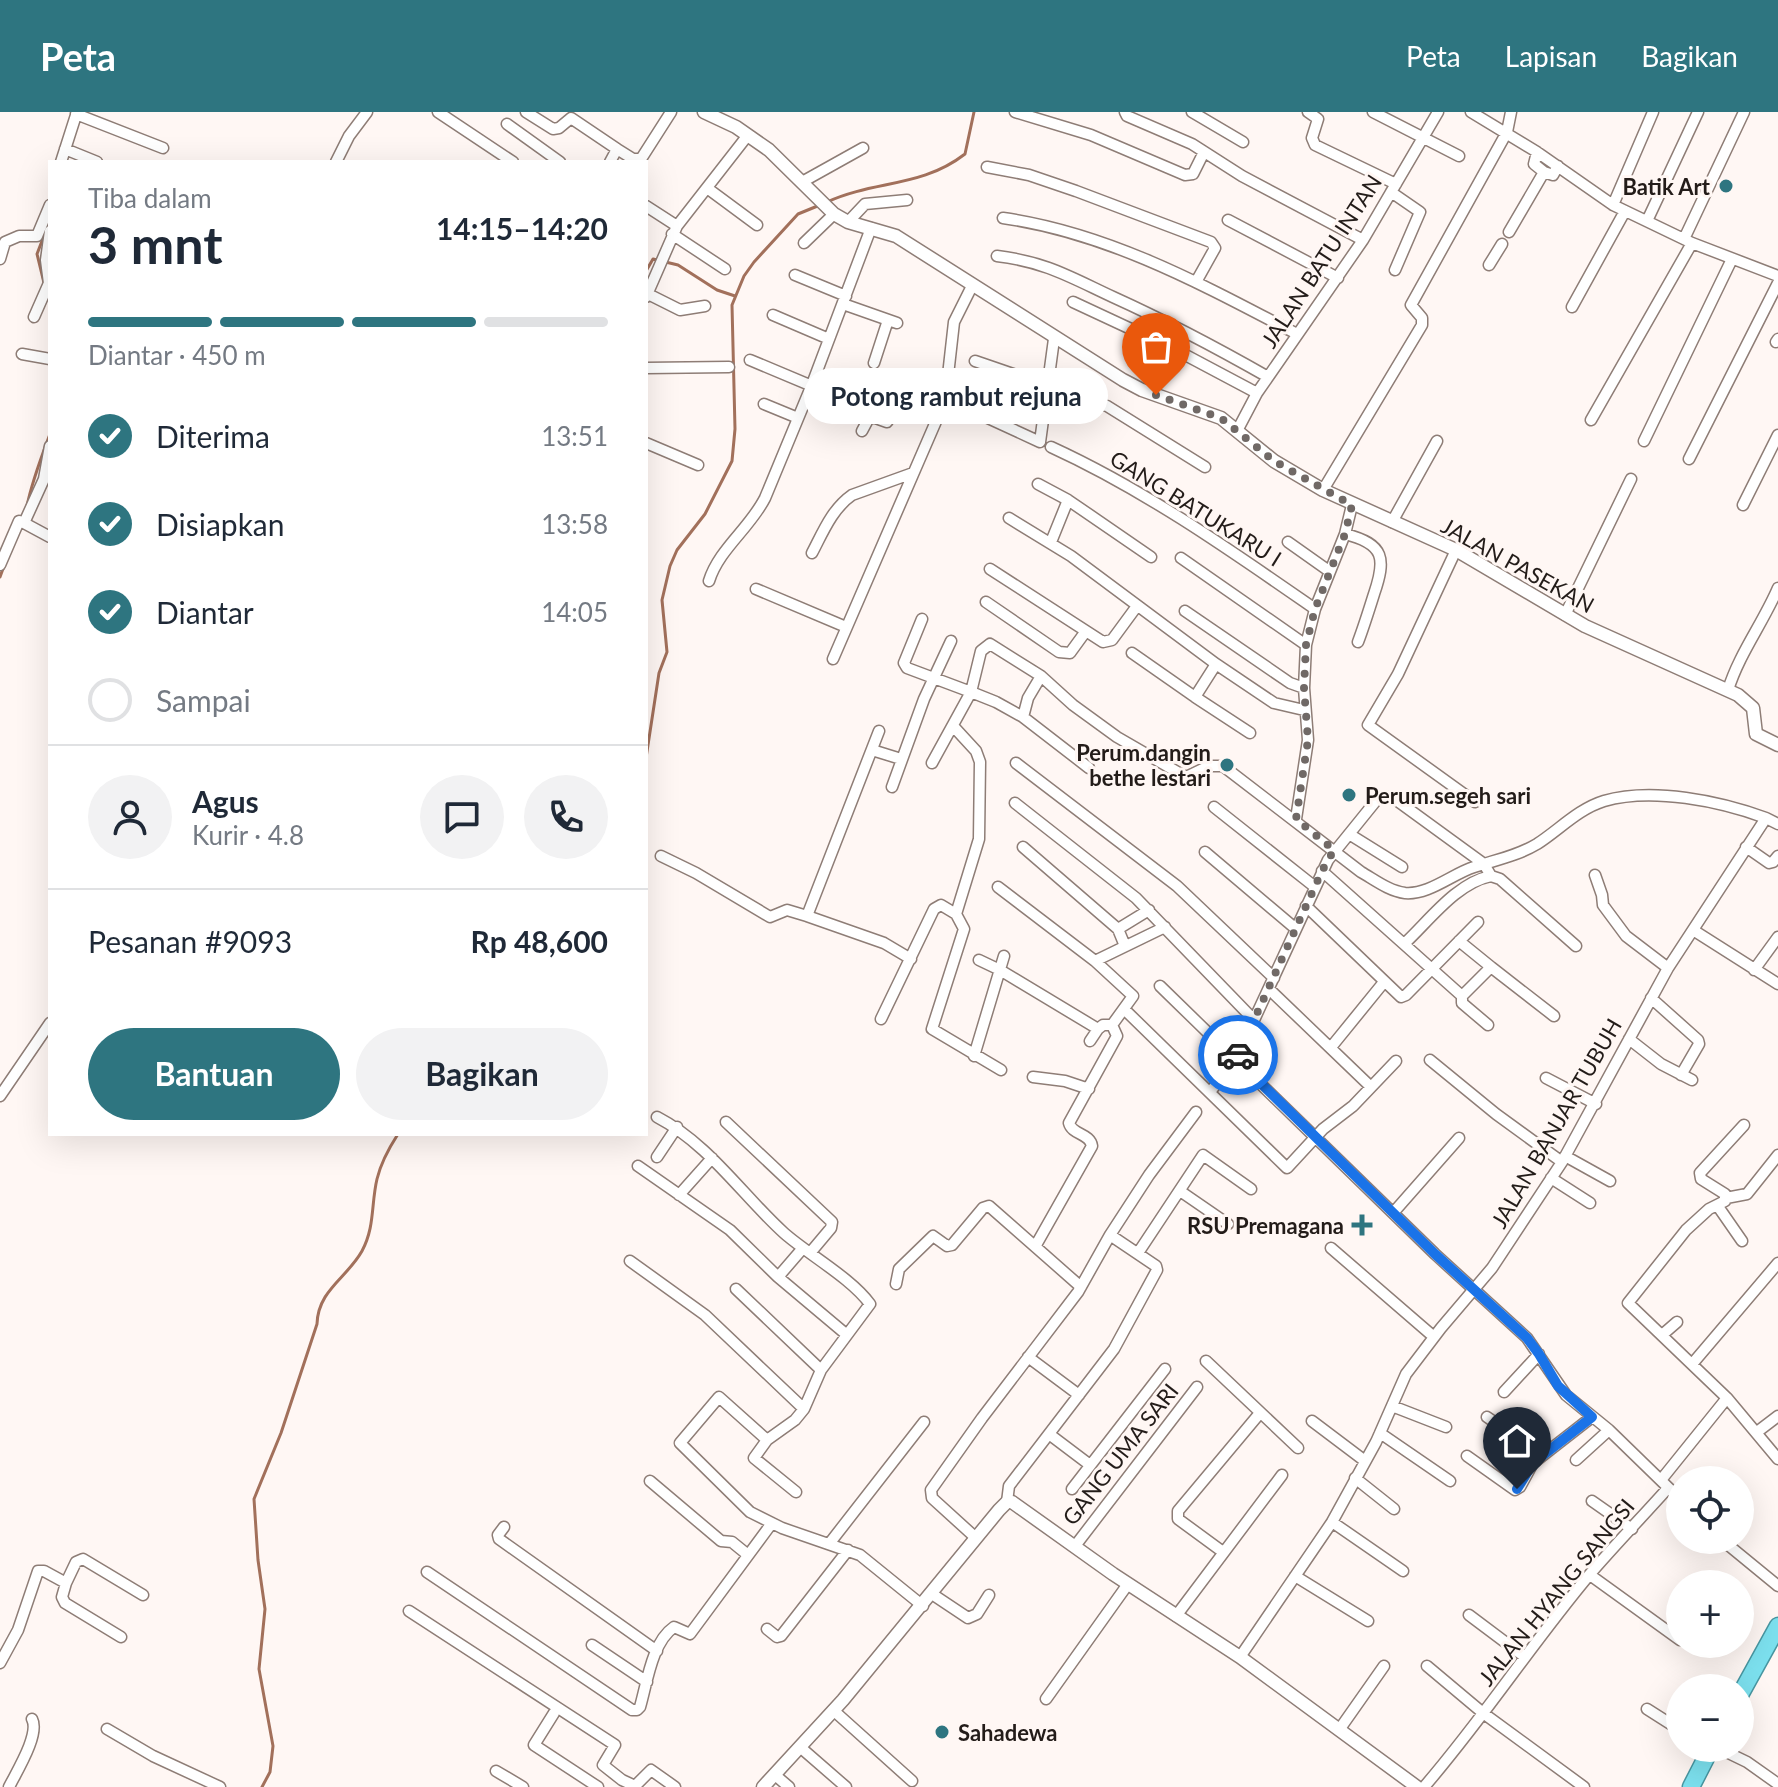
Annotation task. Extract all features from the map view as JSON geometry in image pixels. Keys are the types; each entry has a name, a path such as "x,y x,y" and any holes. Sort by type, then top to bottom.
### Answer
{"highway":[{"path":"1752,1674 1778,1626"},
{"path":"1691,1787 1703,1762"}],"street":[{"path":"337,160 349,136 367,112"},
{"path":"438,112 510,160"},
{"path":"526,112 553,129 559,128 570,114 633,159 641,159 671,112"},
{"name":"JALAN PASEKAN","path":"704,112 726,116 780,159 834,214 848,222 896,236 1123,380 1215,415 1274,461 1323,490 1456,550 1565,615 1728,690 1752,705 1756,734 1778,745"},
{"path":"1015,112 1091,135 1185,175 1193,174 1204,152"},
{"path":"1125,112 1127,116 1192,144 1363,240"},
{"path":"1192,112 1243,142"},
{"path":"1308,112 1318,119 1312,138 1315,145 1394,188 1420,212 1395,270"},
{"path":"1373,112 1459,156"},
{"name":"JALAN BATU INTAN","path":"1237,431 1257,393 1363,240 1438,112"},
{"path":"1471,112 1507,132 1613,205 1688,241 1778,276"},
{"path":"1323,490 1422,325 1422,318 1411,305 1507,132 1511,112"},
{"path":"1613,205 1653,112"},
{"path":"1647,221 1698,112"},
{"path":"1591,420 1688,241 1744,112"},
{"path":"62,160 77,113 163,148"},
{"path":"507,124 555,160"},
{"path":"648,294 675,230 748,135"},
{"path":"802,182 863,148"},
{"path":"65,149 92,160"},
{"path":"611,160 617,149"},
{"path":"1537,152 1534,164 1544,172 1553,175 1558,166"},
{"path":"987,167 1029,175 1211,242 1215,248 1196,282"},
{"path":"1509,232 1544,172"},
{"path":"707,188 757,225"},
{"path":"848,222 865,204 907,200"},
{"path":"648,208 725,269"},
{"path":"0,259 3,241 19,236 37,236 48,210"},
{"path":"1572,307 1625,211"},
{"path":"804,243 834,214"},
{"path":"1003,218 1081,235 1196,282 1297,334"},
{"path":"1228,220 1338,278"},
{"path":"709,581 717,562 761,506 811,387 871,228"},
{"path":"1489,265 1502,244"},
{"path":"48,246 48,272"},
{"path":"997,256 1065,272 1168,321 1268,377"},
{"path":"1644,441 1732,259"},
{"path":"795,275 892,322 874,363"},
{"path":"1689,459 1778,283"},
{"path":"833,659 937,419 948,384 954,322 972,286"},
{"path":"34,317 48,288"},
{"path":"648,296 680,310 705,306"},
{"path":"1073,302 1176,350 1257,393"},
{"path":"773,315 829,339"},
{"path":"964,407 1040,442 1054,339"},
{"path":"22,354 48,359"},
{"path":"750,360 862,407 870,416 887,422 902,406 937,419"},
{"path":"975,361 1048,390 1107,406 1205,467"},
{"path":"648,368 729,367"},
{"path":"764,404 798,418"},
{"path":"862,431 870,416"},
{"path":"1743,505 1778,435"},
{"path":"1392,522 1437,441"},
{"path":"648,444 698,465"},
{"name":"GANG BATUKARU I","path":"1051,447 1099,469 1142,494 1315,609"},
{"path":"24,523 44,479 48,457"},
{"path":"812,553 834,512 845,500 913,473"},
{"path":"1565,615 1631,479"},
{"path":"1038,484 1068,500 1151,557"},
{"path":"1051,542 1068,500"},
{"path":"1296,819 1308,740 1304,710 1306,645 1315,609 1345,534 1352,505"},
{"path":"1009,518 1051,542 1274,703 1304,710"},
{"path":"0,565 19,521 48,536"},
{"path":"1345,534 1373,547 1383,566 1358,642"},
{"path":"1288,542 1329,571"},
{"path":"1456,550 1398,674 1368,725 1475,802"},
{"path":"1181,558 1306,645"},
{"path":"990,569 1107,643 1137,606"},
{"path":"1728,690 1735,668 1765,619 1778,588"},
{"path":"756,589 846,627"},
{"path":"986,602 1059,652 1070,653 1086,631"},
{"path":"1185,611 1290,683 1304,688"},
{"path":"922,619 904,664 907,668 996,702 1023,717 1089,768"},
{"path":"892,787 951,641"},
{"path":"932,763 971,692 981,651 990,644 1041,676 1073,705 1117,737 1186,777 1209,766 1223,766 1296,819 1361,872 1404,893 1424,890 1484,864 1523,852 1589,806 1618,798 1674,797 1738,807 1778,824"},
{"path":"1132,653 1250,733"},
{"path":"1195,697 1216,664"},
{"path":"1023,717 1028,698 1041,676"},
{"path":"953,726 976,751 980,762 979,839 956,914"},
{"path":"807,916 879,731"},
{"path":"872,750 901,759"},
{"path":"1016,763 1177,886 1371,1087"},
{"path":"1210,1092 1236,1059 1334,850 1373,801 1384,795 1392,797 1484,864 1491,876 1500,879 1576,946"},
{"path":"1015,803 1149,910 1254,1020"},
{"path":"1214,807 1315,887"},
{"name":"JALAN BANJAR TUBUH","path":"1240,1657 1332,1522 1380,1433 1406,1374 1500,1255 1551,1178 1596,1104 1668,968 1766,818"},
{"path":"1349,834 1402,867"},
{"path":"1023,847 1118,929 1125,946"},
{"path":"1746,847 1769,863 1778,856"},
{"path":"1205,852 1296,929"},
{"path":"661,856 770,917 787,910 884,943 911,959"},
{"path":"1322,871 1462,996"},
{"path":"1595,875 1603,905 1626,936 1668,968"},
{"path":"1404,944 1467,887 1491,876"},
{"path":"998,887 1095,961 1133,996 1112,1025"},
{"path":"881,1019 936,907 941,905 956,914 963,934 932,1029 1001,1070"},
{"path":"1306,906 1399,996 1404,997 1478,922"},
{"path":"1118,929 1149,910"},
{"path":"1095,961 1165,927"},
{"path":"1693,930 1778,984"},
{"path":"1754,970 1778,937"},
{"path":"1459,941 1554,1016"},
{"path":"974,1056 1004,956"},
{"path":"979,960 1098,1029"},
{"path":"1488,1025 1462,1003 1462,996 1491,967"},
{"path":"1332,1046 1384,982"},
{"path":"1160,986 1393,1213 1527,1338 1558,1386 1665,1484"},
{"path":"1651,998 1698,1040 1699,1044 1681,1075"},
{"path":"1124,1009 1287,1168 1316,1136 1353,1106 1396,1061"},
{"path":"1090,1041 1103,1025 1112,1025"},
{"path":"1036,1245 1092,1146 1089,1139 1073,1130 1069,1123 1117,1036 1112,1025"},
{"path":"0,1096 48,1026"},
{"path":"1629,1039 1661,1064 1692,1080"},
{"path":"1430,1060 1496,1114 1563,1159 1610,1181"},
{"path":"1033,1077 1065,1081 1089,1089"},
{"path":"1546,1078 1596,1104"},
{"path":"976,1538 930,1496 931,1490 1081,1287 1149,1175 1196,1112"},
{"path":"657,1117 677,1127 712,1158 783,1232 870,1304 821,1370 804,1409 795,1420 767,1440 755,1455 755,1461 796,1492"},
{"path":"726,1122 832,1222 831,1228 778,1277"},
{"path":"1742,1241 1714,1185 1701,1179 1700,1173 1744,1125"},
{"path":"657,1157 677,1127"},
{"path":"1393,1213 1459,1138"},
{"path":"1138,1253 1203,1155 1251,1189"},
{"path":"1778,1155 1747,1194 1709,1209 1686,1230 1628,1303 1727,1398 1778,1459"},
{"path":"679,1195 712,1158"},
{"path":"638,1166 730,1230 778,1277 847,1335"},
{"path":"1551,1178 1590,1203"},
{"path":"1180,1191 1228,1224"},
{"path":"896,1284 899,1269 933,1236 947,1246 952,1245 985,1207 990,1207 1081,1287"},
{"path":"789,1787 770,1783 923,1606 1007,1502 1009,1486 1114,1349 1157,1270 1156,1266 1110,1235"},
{"path":"1331,1248 1434,1337"},
{"path":"630,1261 705,1315 804,1409"},
{"path":"1693,1363 1778,1263"},
{"path":"736,1289 821,1370"},
{"path":"1662,1335 1677,1322"},
{"path":"1504,1392 1539,1354"},
{"path":"1028,1357 1079,1395"},
{"path":"1206,1361 1298,1448"},
{"path":"1072,1489 1165,1369"},
{"name":"GANG UMA SARI","path":"1075,1546 1197,1387"},
{"path":"767,1440 719,1397 680,1443 745,1508 772,1523 866,1558 923,1606"},
{"name":"JALAN HYANG SANGSI","path":"1424,1787 1590,1575 1632,1529 1727,1398"},
{"path":"1392,1406 1446,1427"},
{"path":"1223,1552 1178,1519 1178,1511 1260,1413"},
{"path":"1757,1432 1778,1416"},
{"path":"1487,1417 1542,1455"},
{"path":"1467,1456 1515,1490 1542,1455 1592,1417"},
{"path":"1312,1421 1365,1461"},
{"path":"829,1544 924,1422"},
{"path":"1576,1460 1609,1430"},
{"path":"1380,1433 1450,1481"},
{"path":"1049,1434 1090,1465"},
{"path":"1176,1616 1282,1475"},
{"path":"1355,1478 1394,1509"},
{"path":"650,1481 723,1542 732,1542 748,1555"},
{"path":"1592,1501 1632,1529"},
{"path":"1007,1502 1017,1504 1128,1584 1240,1657 1417,1787"},
{"path":"1332,1522 1403,1571"},
{"path":"427,1572 632,1710 640,1707 657,1651 672,1628 686,1634 692,1631 772,1523"},
{"path":"504,1527 498,1535 499,1539 657,1651"},
{"path":"767,1629 777,1637 781,1636 848,1550"},
{"path":"1739,1554 1778,1586"},
{"path":"121,1637 65,1603 62,1597 76,1562 83,1559 143,1595"},
{"path":"0,1663 18,1630 38,1571 66,1583"},
{"path":"1590,1575 1666,1630"},
{"path":"1295,1576 1368,1621"},
{"path":"1046,1699 1128,1584"},
{"path":"932,1594 968,1618 977,1614 989,1595"},
{"path":"409,1611 615,1745 603,1764 620,1784 635,1786 651,1770 675,1787"},
{"path":"1469,1615 1525,1657"},
{"path":"592,1645 647,1682"},
{"path":"1339,1730 1384,1666"},
{"path":"1427,1666 1483,1713 1584,1787"},
{"path":"1647,1709 1666,1721"},
{"path":"833,1710 912,1781"},
{"path":"554,1713 534,1745 598,1787"},
{"path":"9,1787 33,1737 35,1726 32,1719"},
{"path":"107,1729 166,1762 220,1787"},
{"path":"800,1747 846,1787"},
{"path":"1747,1762 1778,1784"},
{"path":"496,1771 523,1787"}],"waterway":[{"path":"827,202 932,173 948,165 965,154 974,112"},
{"path":"648,745 659,673 667,652 662,600 670,566 677,550 705,514 732,461 735,429 732,305 744,276 754,262 798,214 820,205"},
{"path":"44,283 37,254 48,225"},
{"path":"648,268 653,259 678,265 717,290 735,296"},
{"path":"27,506 48,440"},
{"path":"0,577 4,566"},
{"path":"262,1787 270,1772 273,1746 259,1669 265,1609 254,1499 281,1433 322,1302 356,1260 366,1242 379,1173 397,1136"}],"way so far":[{"path":"1156,395 1221,418 1274,461 1352,505 1345,534 1315,609 1306,645 1304,710 1308,740 1296,819 1334,850 1238,1055"}],"place":[{"name":"Batik Art","path":"1726,186"},
{"name":"Potong rambut rejuna","path":"1156,395"},
{"name":"Perum.dangin bethe lestari","path":"1227,765"},
{"name":"Perum.segeh sari","path":"1349,795"},
{"name":"RSU Premagana","path":"1362,1225"},
{"name":"Sahadewa","path":"942,1732"}],"route":[{"path":"1238,1055 1236,1059 1435,1254 1527,1338 1558,1386 1592,1417 1533,1463 1517,1489"}]}
